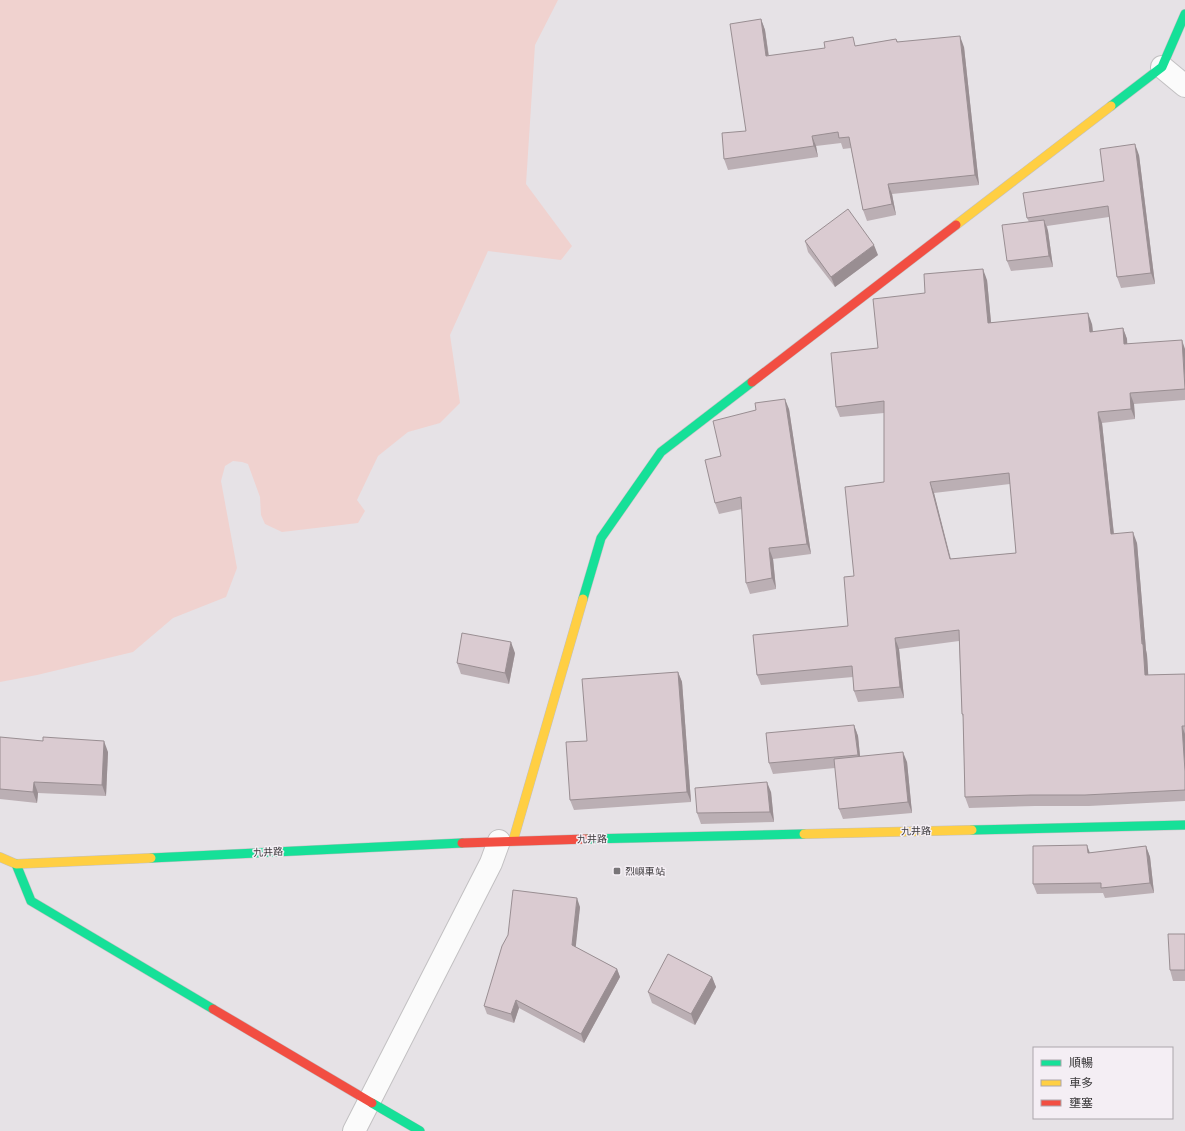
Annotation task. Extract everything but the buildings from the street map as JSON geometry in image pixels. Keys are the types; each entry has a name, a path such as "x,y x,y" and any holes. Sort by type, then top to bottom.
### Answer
{"street":[{"path":"354,1131 491,863 506,841 600,538 660,452 1162,67 1185,14"},
{"path":"1162,67 1185,86"},
{"name":"九井路","path":"0,857 16,864 506,841 1185,825"},
{"path":"16,864 31,901 420,1131"}],"shaded area":[{"path":"0,0 558,0 535,45 526,184 572,246 561,260 488,251 450,335 460,403 440,423 408,432 378,456 357,500 365,511 358,523 282,532 265,524 261,515 260,497 248,464 233,461 225,466 221,481 237,568 226,597 173,618 133,652 37,675 0,682"}],"traffic: fast":[{"path":"1111,106 1162,67 1185,14"},
{"path":"583,599 601,538 661,452 752,382"},
{"path":"972,830 1185,825"},
{"path":"587,839 804,834"},
{"path":"151,858 462,843"},
{"path":"16,864 31,901 213,1009"},
{"path":"372,1103 420,1131"}],"traffic: slow":[{"path":"956,225 1111,106"},
{"path":"513,841 583,599"},
{"path":"804,834 972,830"},
{"path":"0,857 16,864 151,858"}],"traffic: jam":[{"path":"752,382 956,225"},
{"path":"462,843 587,839"},
{"path":"213,1009 372,1103"}],"place":[{"name":"烈嶼車站","path":"617,871"}]}
